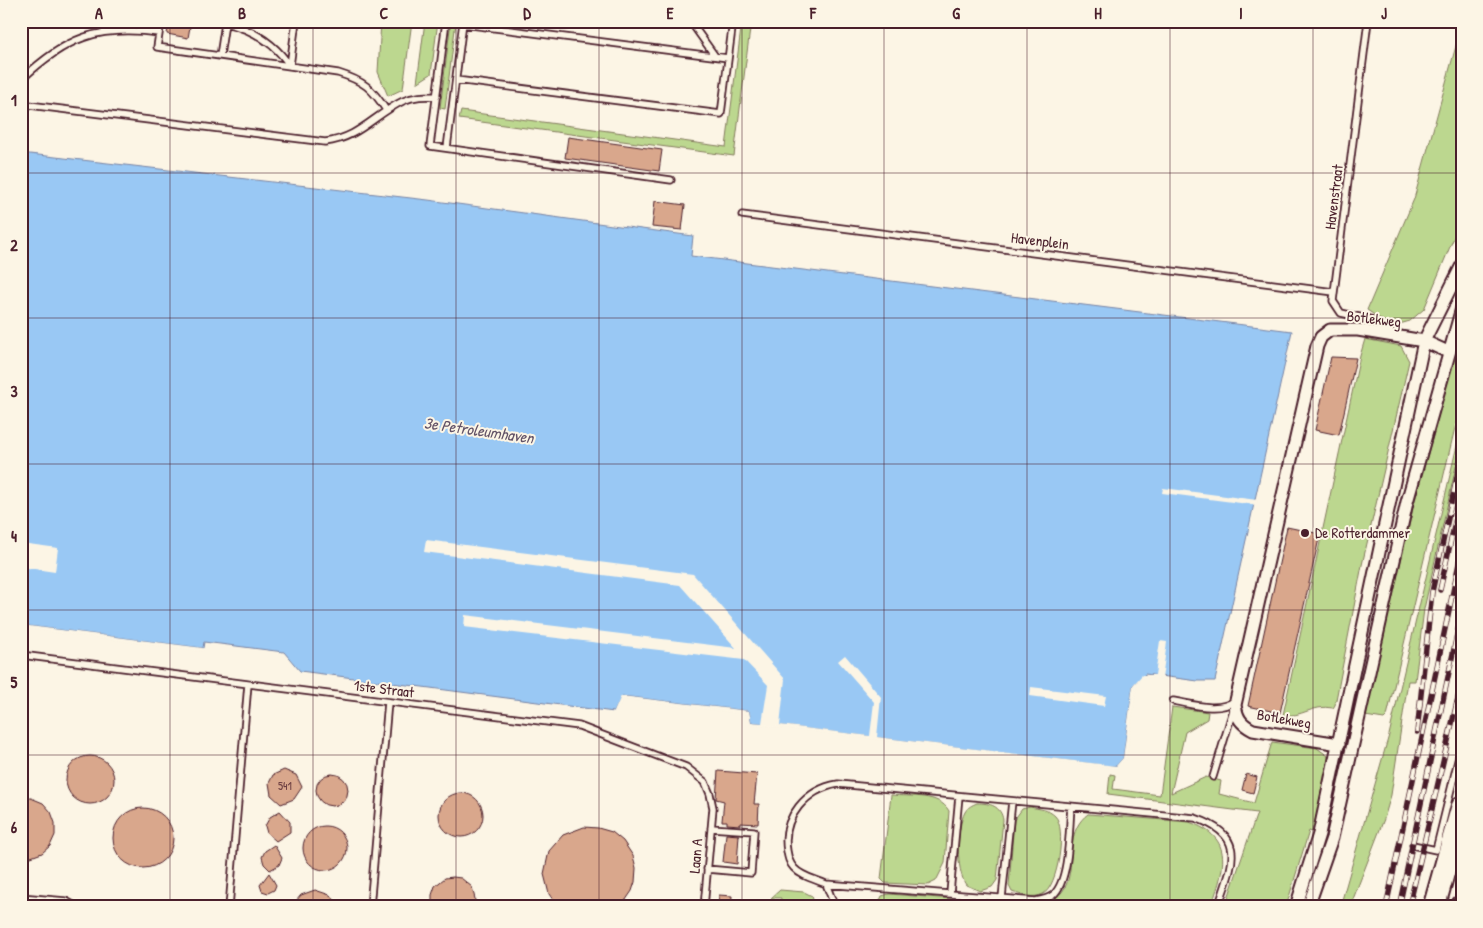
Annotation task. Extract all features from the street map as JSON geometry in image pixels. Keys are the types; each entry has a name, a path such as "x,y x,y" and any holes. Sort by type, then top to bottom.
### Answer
{"highway":[{"path":"1434,907 1462,807"}],"street":[{"path":"1296,907 1319,834 1424,341 1462,265"},
{"path":"1308,907 1332,838 1407,502 1462,308"},
{"name":"Botlekweg","path":"1339,744 1253,730 1243,726 1236,716 1236,702 1317,346 1321,337 1330,330 1358,330 1424,341 1448,352"}],"lane":[{"path":"161,21 157,47 338,73 357,79 369,87 386,110"},
{"path":"290,66 296,21"},
{"path":"446,21 430,146 670,180"},
{"path":"690,21 716,56"},
{"path":"456,80 721,114 733,21"},
{"name":"Havenstraat","path":"1368,21 1333,302 1341,313 1374,320 1397,336"},
{"path":"220,56 225,23 250,30 266,39 290,66"},
{"path":"447,148 463,23 728,58"},
{"path":"21,80 71,42 92,33 116,30 159,33"},
{"path":"21,104 325,142 340,140 353,135 386,110 417,97 437,96"},
{"name":"Havenplein","path":"742,215 1334,292"},
{"name":"1ste Straat","path":"21,655 590,729 686,767 705,782 713,808"},
{"path":"229,907 248,684"},
{"path":"1173,701 1220,706 1236,702"},
{"path":"370,907 388,702"},
{"path":"1213,777 1228,720 1236,702"},
{"path":"1413,845 1436,850 1462,744"},
{"path":"1071,807 1064,874 1054,894 1045,900 1035,901 826,884 800,873 788,859 786,845 789,823 795,812 814,792 825,786 838,784 1195,818 1221,829 1231,845 1233,854 1232,865 1218,907"},
{"path":"950,894 958,796"},
{"path":"1002,898 1012,801"},
{"name":"Laan A","path":"704,907 713,808"},
{"path":"708,870 751,873 754,831 711,828"},
{"path":"826,884 835,907"},
{"path":"973,907 974,896"},
{"path":"21,897 66,901 77,907"}],"green space":[{"path":"381,21 412,21 403,89 388,96 378,72"},
{"path":"425,21 438,21 431,74 417,83"},
{"path":"451,21 456,21 445,109 440,108"},
{"path":"742,21 751,21 734,156 459,119 461,111 726,147"},
{"path":"1462,24 1462,218 1424,309 1410,321 1396,325 1385,322 1367,310 1414,199"},
{"path":"1462,330 1462,398 1387,716 1384,719 1365,716 1414,504"},
{"path":"1365,339 1401,346 1409,361 1362,565 1335,705 1333,708 1326,707 1296,715 1283,715 1360,356"},
{"path":"1462,424 1462,440 1424,609 1415,681 1408,681 1391,795 1384,819 1350,907 1340,907 1389,735"},
{"path":"1172,707 1208,712 1207,719 1185,732 1171,793 1206,777 1221,781 1219,794 1254,803 1272,742 1317,748 1328,756 1329,766 1312,832 1309,831 1286,907 1225,907 1257,813 1108,794 1110,774 1115,775 1113,789 1160,795"},
{"path":"891,795 931,799 944,805 949,811 945,863 936,881 928,885 885,883 881,879"},
{"path":"977,803 994,806 1000,811 1003,820 997,880 992,887 980,891 966,885 960,870 958,849 962,819 967,809"},
{"path":"1030,807 1049,812 1055,816 1059,822 1060,832 1059,856 1053,880 1043,894 1036,896 1012,892 1009,886 1014,820 1022,809"},
{"path":"1088,814 1189,822 1204,829 1214,837 1220,846 1222,856 1220,880 1211,907 1031,907 1050,901 1062,892 1068,880 1073,838 1078,825"},
{"path":"780,890 804,892 812,896 815,907 780,907 781,898 771,898"},
{"path":"889,894 952,899 964,907 877,907 882,896"}],"water":[{"name":"3e Petroleumhaven","path":"21,153 428,200 693,236 691,256 1292,331 1215,681 1198,681 1145,674 1133,685 1123,758 1116,766 1110,766 751,722 749,711 622,696 614,712 300,671 284,652 204,642 203,648 21,625"}],"pier":[{"path":"1163,488 1257,500 1256,505 1162,493"},
{"path":"426,540 693,574 785,679 780,725 870,736 874,702 838,661 845,655 881,697 877,737 1116,766 1123,758 1133,685 1142,675 1155,675 1160,641 1167,642 1162,679 1145,677 1137,682 1126,759 1116,768 751,724 747,714 623,699 616,712 614,712 621,696 749,711 751,722 762,723 768,685 744,660 464,627 465,615 736,648 680,585 424,552"},
{"path":"21,543 58,548 55,572 21,567"},
{"path":"21,625 203,648 202,651 21,628"},
{"path":"1031,687 1106,696 1104,706 1030,696"}],"building":[{"path":"169,21 191,21 188,38 167,34"},
{"path":"568,137 662,150 659,171 565,158"},
{"path":"655,201 685,205 682,230 652,227"},
{"path":"1331,357 1356,358 1339,435 1315,430"},
{"path":"1287,527 1320,534 1280,713 1248,706"},
{"path":"90,756 99,758 107,763 112,771 114,780 112,789 107,797 99,802 90,804 81,802 73,797 68,789 66,780 68,771 73,763 81,758"},
{"path":"284,770 296,775 302,787 294,799 281,804 271,795 269,783 273,775"},
{"path":"718,771 757,774 754,804 759,804 758,824 727,824 727,821 722,821 724,801 716,799"},
{"path":"332,774 343,779 348,790 343,801 332,806 321,801 316,790 321,779"},
{"path":"1246,774 1257,777 1253,793 1242,790"},
{"path":"457,793 465,793 477,799 483,815 477,831 465,837 457,837 445,831 439,819 439,811 445,799"},
{"path":"21,798 31,798 43,803 51,812 55,823 55,835 50,846 42,853 21,858"},
{"path":"143,808 159,813 164,817 168,822 173,838 168,854 164,859 159,863 143,868 127,863 122,859 118,854 113,838 118,822 122,817 127,813"},
{"path":"280,811 290,822 290,832 276,841 267,833 265,826 270,817"},
{"path":"325,826 337,830 343,836 347,848 343,860 337,866 325,870 313,866 307,860 303,848 307,836 313,830"},
{"path":"584,827 612,832 623,841 633,856 636,868 635,882 632,891 621,907 558,907 549,894 544,874 549,851 563,835"},
{"path":"726,834 739,835 737,864 723,862"},
{"path":"274,845 282,858 279,865 270,870 264,864 262,857 265,851"},
{"path":"269,873 276,885 274,890 268,893 262,891 260,885"},
{"path":"445,878 461,878 472,887 475,899 473,907 432,907 432,895 435,886"},
{"path":"315,890 330,895 341,907 291,907 301,895"},
{"path":"719,895 732,896 731,907 718,907"}],"railway":[{"path":"1417,732 1432,592 1462,454"},
{"path":"1440,590 1462,490"},
{"path":"1386,907 1462,549"},
{"path":"1399,907 1462,611"},
{"path":"1409,907 1462,681"}],"place":[{"name":"De Rotterdammer","path":"1305,533"}]}
